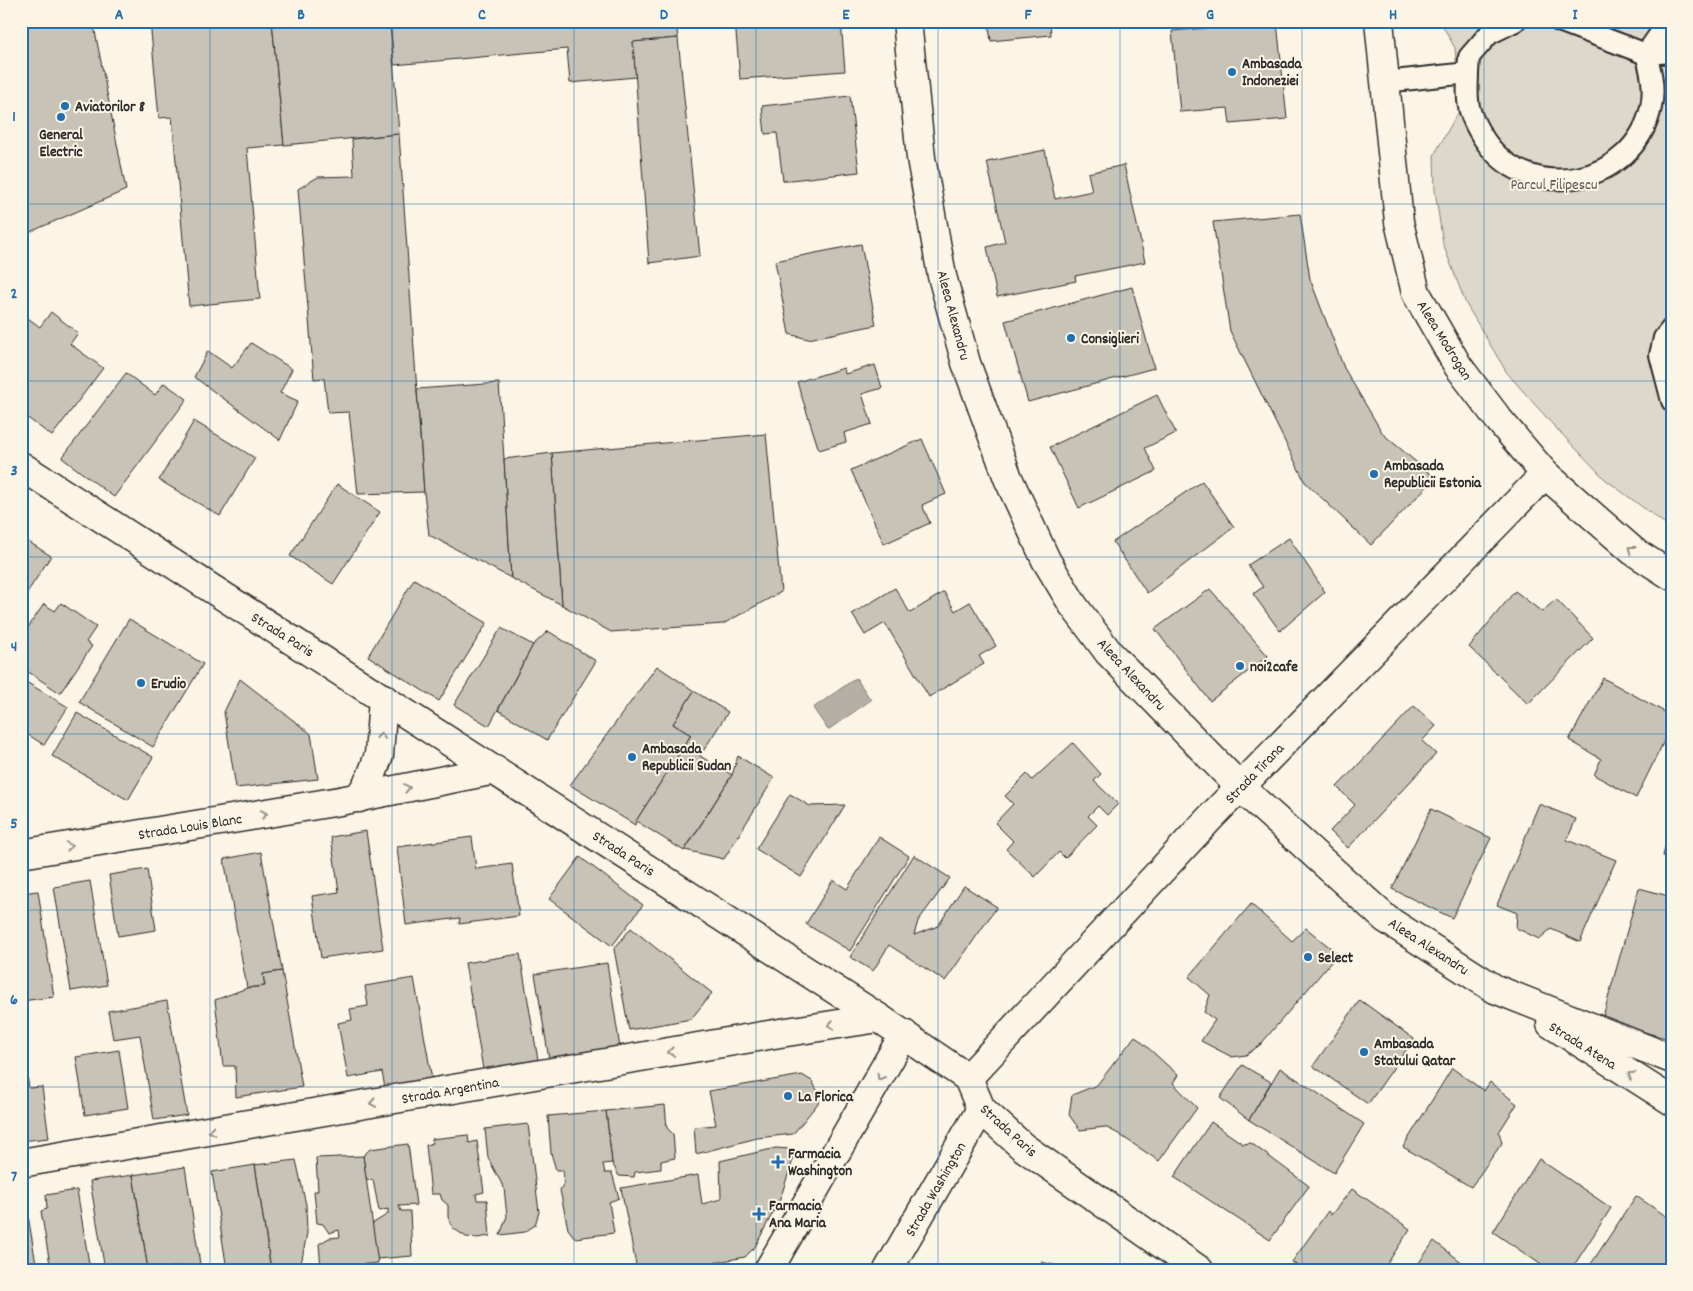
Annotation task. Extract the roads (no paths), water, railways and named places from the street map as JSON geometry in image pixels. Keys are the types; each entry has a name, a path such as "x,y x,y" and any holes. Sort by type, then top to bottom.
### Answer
{"street":[{"name":"Aleea Alexandru","path":"907,21 921,158 942,276 966,363 1008,478 1046,560 1073,605 1109,653 1240,787 1386,919 1495,989 1672,1059"},
{"name":"Aleea Modrogan","path":"1379,21 1399,222 1416,294 1458,366 1499,420 1545,474 1633,551 1672,576"},
{"name":"Strada Paris","path":"21,466 904,1034 968,1078 981,1109 1023,1147 1199,1270"},
{"name":"Strada Tirana","path":"968,1078 1240,787 1545,474"},
{"path":"359,798 371,777 379,755 384,698"},
{"name":"Strada Louis Blanc","path":"21,854 359,798 495,770"},
{"name":"Strada Atena","path":"1495,989 1672,1101"},
{"name":"Strada Argentina","path":"21,1163 780,1033 879,1018"},
{"path":"769,1270 904,1034"},
{"name":"Strada Washington","path":"888,1270 981,1109"}],"lane":[{"path":"1514,21 1489,34 1469,57 1468,101 1476,128 1493,152 1516,170 1543,179 1571,180 1599,172 1623,156 1641,133 1651,107 1653,78 1646,54"},
{"path":"1559,21 1646,54 1672,52"},
{"path":"1646,54 1664,28 1665,21"},
{"path":"1385,82 1468,73"},
{"path":"1672,328 1664,338 1660,355 1672,401"}],"place":[{"name":"Ambasada Indoneziei","path":"1232,72"},
{"name":"Aviatorilor 8","path":"65,106"},
{"name":"General Electric","path":"61,117"},
{"name":"Consiglieri","path":"1071,338"},
{"name":"Ambasada Republicii Estonia","path":"1374,474"},
{"name":"noi2cafe","path":"1240,666"},
{"name":"Erudio","path":"141,683"},
{"name":"Ambasada Republicii Sudan","path":"632,757"},
{"name":"Select","path":"1308,957"},
{"name":"Ambasada Statului Qatar","path":"1364,1052"},
{"name":"La Florica","path":"788,1096"},
{"name":"Farmacia Washington","path":"778,1162"},
{"name":"Farmacia Ana Maria","path":"759,1214"}],"park label":[{"name":"Parcul Filipescu","path":"1554,184"}]}
